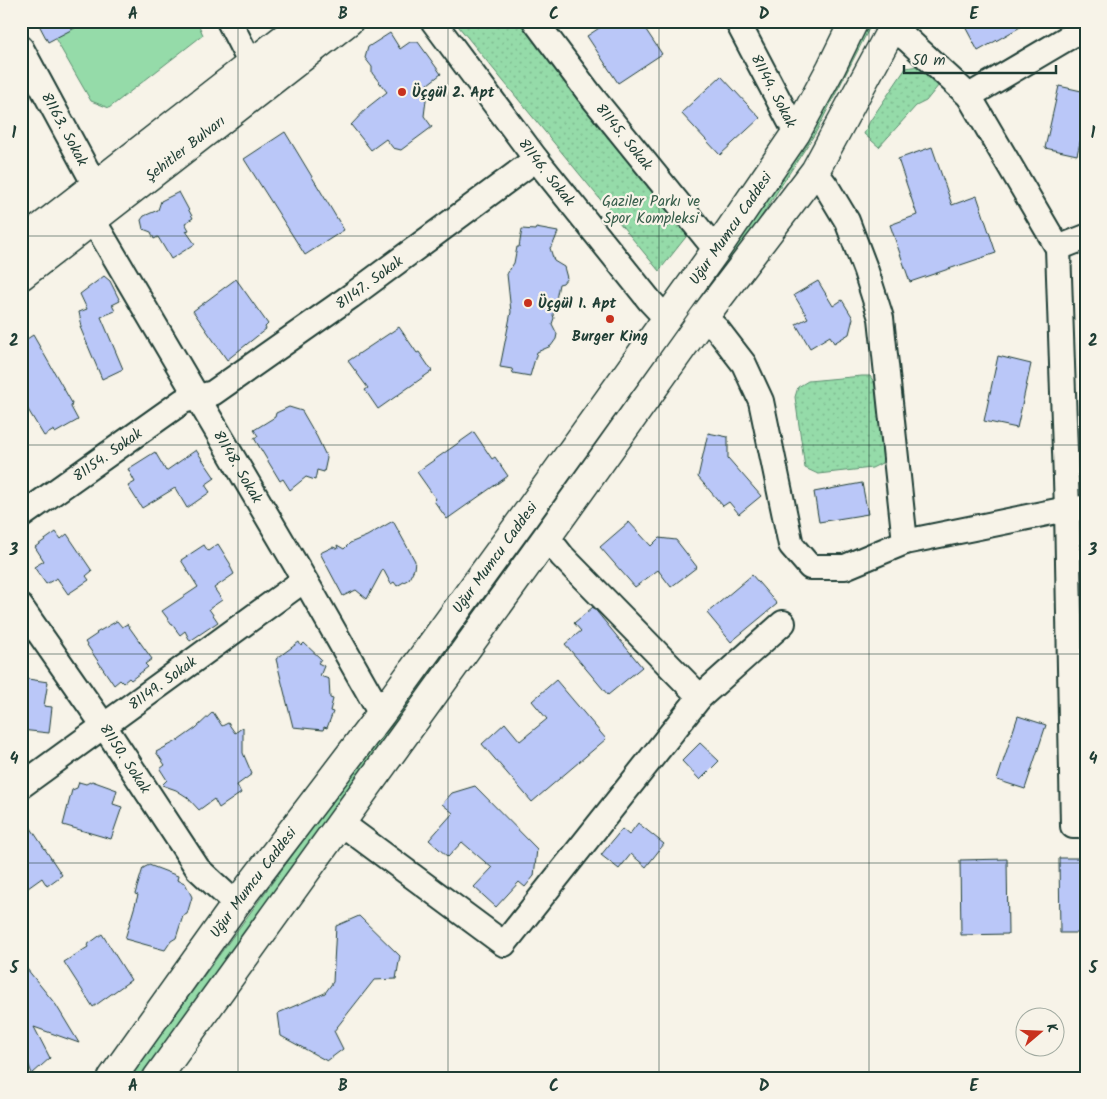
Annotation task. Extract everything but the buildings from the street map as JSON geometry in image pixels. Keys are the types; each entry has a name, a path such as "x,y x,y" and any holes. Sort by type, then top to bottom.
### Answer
{"street":[{"path":"229,21 251,64"},
{"name":"Şehitler Bulvarı","path":"21,243 306,21"},
{"name":"Şehitler Bulvarı","path":"21,276 349,21"},
{"name":"81146. Sokak","path":"433,21 536,159 650,301 666,318"},
{"name":"81145. Sokak","path":"535,21 589,94 716,250"},
{"name":"81144. Sokak","path":"737,21 796,133"},
{"name":"Uğur Mumcu Caddesi","path":"112,1078 236,904 381,714 716,250 796,133 832,68 854,21"},
{"path":"894,25 969,96 1058,248 1076,508 1073,826 1086,826"},
{"name":"Uğur Mumcu Caddesi","path":"157,1078 704,317 815,171 894,25"},
{"path":"969,96 1086,27"},
{"name":"81163. Sokak","path":"21,48 96,185"},
{"name":"81147. Sokak","path":"197,398 213,393 326,314 536,159"},
{"path":"815,171 847,221 881,318 905,542"},
{"name":"81148. Sokak","path":"93,220 381,714"},
{"path":"1058,248 1086,237"},
{"path":"704,317 717,329 744,364 761,401 791,545 810,566 845,567 905,542 1076,508"},
{"name":"81154. Sokak","path":"21,516 183,401 197,398"},
{"path":"547,537 562,556 700,698"},
{"name":"81149. Sokak","path":"21,786 304,580"},
{"name":"81150. Sokak","path":"21,607 104,726 198,869 236,904"},
{"path":"341,823 504,944 700,698 783,622"}],"green space":[{"path":"81,21 197,21 203,35 109,108 91,101 52,33"},
{"name":"Gaziler Parkı ve Spor Kompleksi","path":"454,21 529,21 701,218 659,271"},
{"path":"866,21 873,21 816,132 746,240 589,454 240,942 138,1078 129,1078 401,707"},
{"path":"918,66 930,68 943,80 926,101 916,106 879,147 864,134 870,121 906,68"},
{"path":"870,376 878,388 885,452 882,463 872,468 818,474 805,468 795,397 798,387 808,381"}],"place":[{"name":"Üçgül 2. Apt","path":"402,92"},
{"name":"Üçgül 1. Apt","path":"528,303"},
{"name":"Burger King","path":"610,319"}]}
